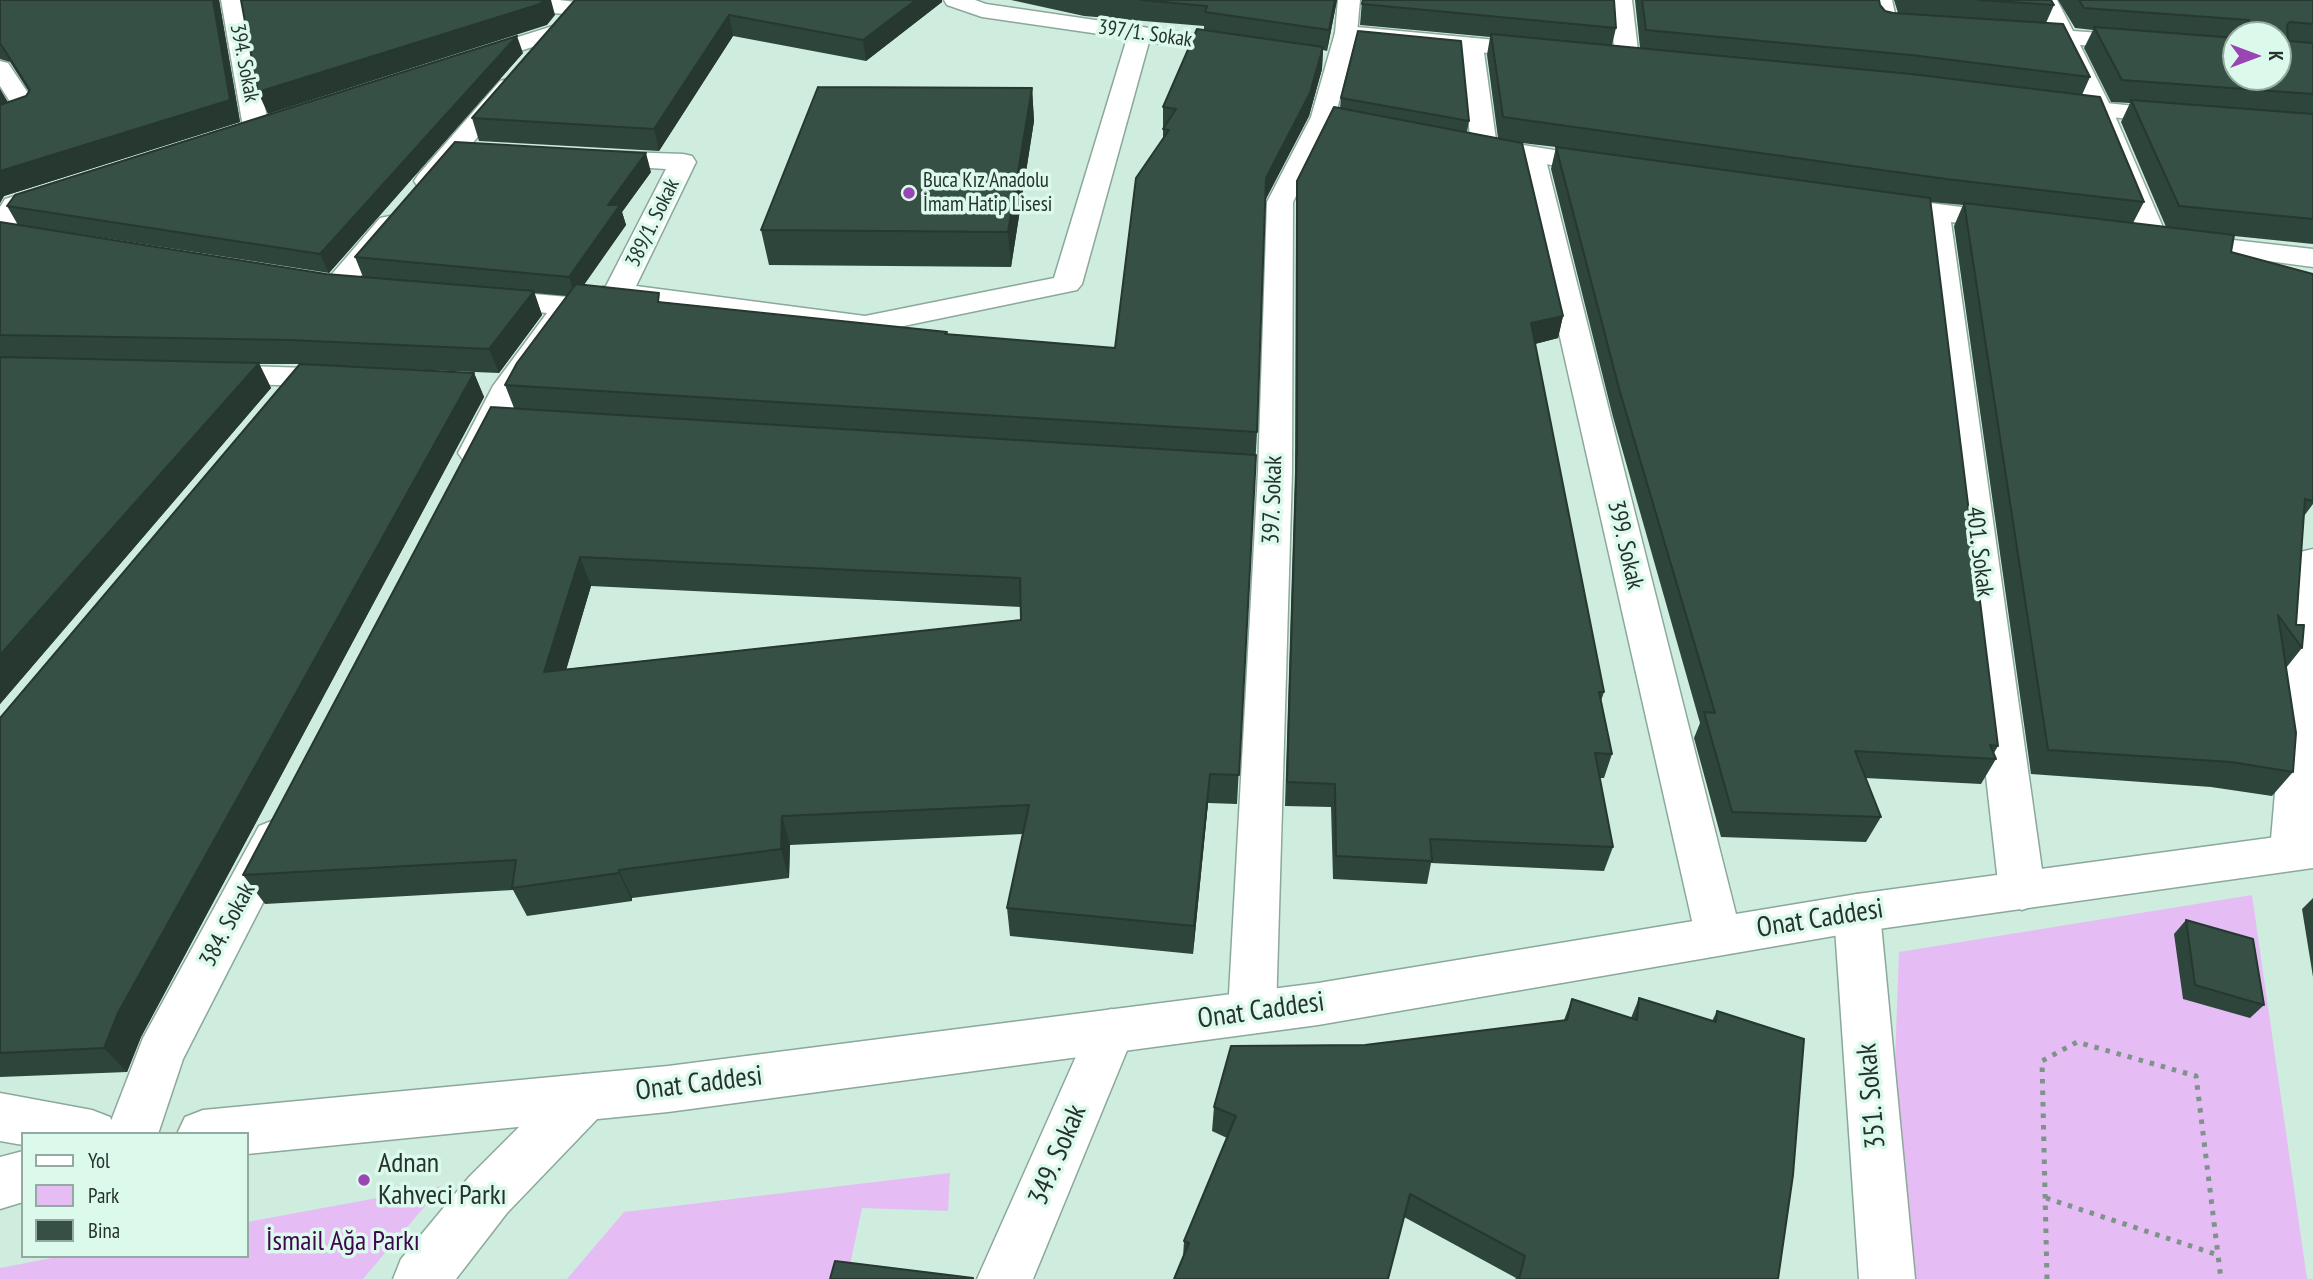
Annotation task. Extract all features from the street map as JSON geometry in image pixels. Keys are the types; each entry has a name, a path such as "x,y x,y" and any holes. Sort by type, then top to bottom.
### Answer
{"street":[{"name":"394. Sokak","path":"232,0 256,127"},
{"path":"484,0 580,4"},
{"name":"397/1. Sokak","path":"954,0 982,10 1271,53"},
{"path":"1601,57 1639,60 1621,0"},
{"path":"1881,0 1886,24 1940,28"},
{"path":"2046,0 2101,111 2154,239"},
{"path":"378,290 324,284 466,151 553,33 580,4"},
{"path":"1992,32 2222,49"},
{"path":"450,66 553,33"},
{"path":"618,292 865,325 1067,284 1140,33"},
{"path":"1336,38 1562,53"},
{"name":"397. Sokak","path":"1252,1012 1261,471 1280,202 1336,120 1336,38"},
{"path":"1472,45 1484,147"},
{"path":"0,68 28,111 0,123"},
{"path":"2035,103 2194,118"},
{"path":"230,135 282,119"},
{"path":"1444,140 1627,169"},
{"name":"399. Sokak","path":"1532,156 1718,934"},
{"name":"389/1. Sokak","path":"568,306 618,292 682,162 573,158"},
{"path":"9,232 15,205 78,184"},
{"path":"1856,201 2031,224"},
{"name":"401. Sokak","path":"1936,213 2022,891"},
{"path":"2126,236 2313,258"},
{"path":"459,297 568,306"},
{"path":"458,484 505,423 495,385 568,306"},
{"path":"178,374 371,379"},
{"path":"275,408 302,376"},
{"path":"2303,851 2313,561"},
{"name":"384. Sokak","path":"133,1132 160,1054 290,806"},
{"name":"Onat Caddesi","path":"224,1132 668,1089 1318,1004 1718,934 2303,851"},
{"name":"351. Sokak","path":"1857,913 1887,1279"},
{"name":"349. Sokak","path":"1005,1279 1111,1031"},
{"path":"421,1279 488,1195 584,1097"},
{"path":"0,1117 81,1132"},
{"path":"0,1183 21,1177"}],"path":[{"path":"2048,1279 2042,1061 2077,1042 2196,1076 2221,1279"},
{"path":"2046,1198 2218,1255"}],"green space":[{"path":"2252,895 2307,1279 1887,1279 1899,952"},
{"path":"950,1173 948,1211 862,1208 847,1279 567,1279 624,1212"},
{"name":"İsmail Ağa Parkı","path":"442,1186 363,1279 0,1279 0,1268 52,1258 248,1258 248,1222"}],"building":[{"path":"0,0 213,0 230,100 0,171 0,105 26,96 30,90 0,43"},
{"path":"241,0 544,0 540,4 258,92"},
{"path":"575,0 916,0 863,40 729,15 654,129 472,118"},
{"path":"1141,0 1335,0 1329,30 1205,12 1207,6"},
{"path":"1363,0 1614,0 1616,28 1362,4"},
{"path":"1642,0 1879,0 1885,11 1893,13 2063,24 2090,77 1911,55 1646,30"},
{"path":"1978,0 2051,0 2054,5"},
{"path":"2079,0 2313,0 2313,24 2292,21 2249,21 2084,8"},
{"path":"2094,27 2222,37 2222,87 2122,80"},
{"path":"1197,29 1323,47 1310,93 1266,178 1257,432 505,385 517,363 576,284 659,293 658,302 947,332 945,334 1115,348 1136,178 1169,130 1163,129 1176,109 1163,107"},
{"path":"1358,31 1461,41 1469,121 1341,98"},
{"path":"1491,34 1911,74 2100,97 2144,202 1946,179 1503,117"},
{"path":"517,36 320,254 7,206 15,195"},
{"path":"2292,41 2313,43 2313,94 2272,91 2292,91"},
{"name":"Buca Kız Anadolu İmam Hatip Lisesi","path":"818,87 1032,88 1008,232 761,230"},
{"path":"2131,100 2313,114 2313,219 2179,206"},
{"path":"1334,107 1522,143 1563,316 1531,323 1604,692 1599,692 1612,754 1595,753 1613,847 1430,839 1432,861 1336,856 1335,784 1287,782 1297,448 1297,181"},
{"path":"455,142 646,153 608,205 620,205 569,277 355,257"},
{"path":"1556,147 1930,198 1998,746 1990,745 1996,759 1855,751 1881,817 1732,812 1704,712 1715,713 1620,392"},
{"path":"1964,203 2234,235 2231,252 2313,274 2313,501 2305,499 2296,625 2304,625 2302,648 2278,615 2296,733 2293,772 2231,762 2048,750"},
{"path":"0,222 326,274 534,291 489,349 290,340 0,335"},
{"path":"0,357 259,363 0,655"},
{"path":"300,364 474,373 118,1013 104,1048 0,1053 0,718"},
{"path":"491,407 1256,455 1239,775 1210,774 1194,926 1007,908 1029,805 782,816 781,849 619,870 619,873 512,888 516,860 243,875","holes":["580,557 1020,578 1021,620 544,672"]},
{"path":"2186,920 2253,939 2264,1005 2195,985"},
{"path":"1639,998 1716,1022 1717,1011 1804,1039 1793,1175 1778,1279 1519,1279 1525,1256 1410,1194 1388,1279 1174,1279 1189,1243 1184,1241 1236,1116 1214,1107 1231,1046 1365,1045 1567,1020 1572,999 1637,1020"},
{"path":"835,1261 973,1278 973,1279 830,1279"}],"place":[{"name":"Buca Kız Anadolu İmam Hatip Lisesi","path":"909,193"},
{"name":"Adnan Kahveci Parkı","path":"364,1180"}]}
